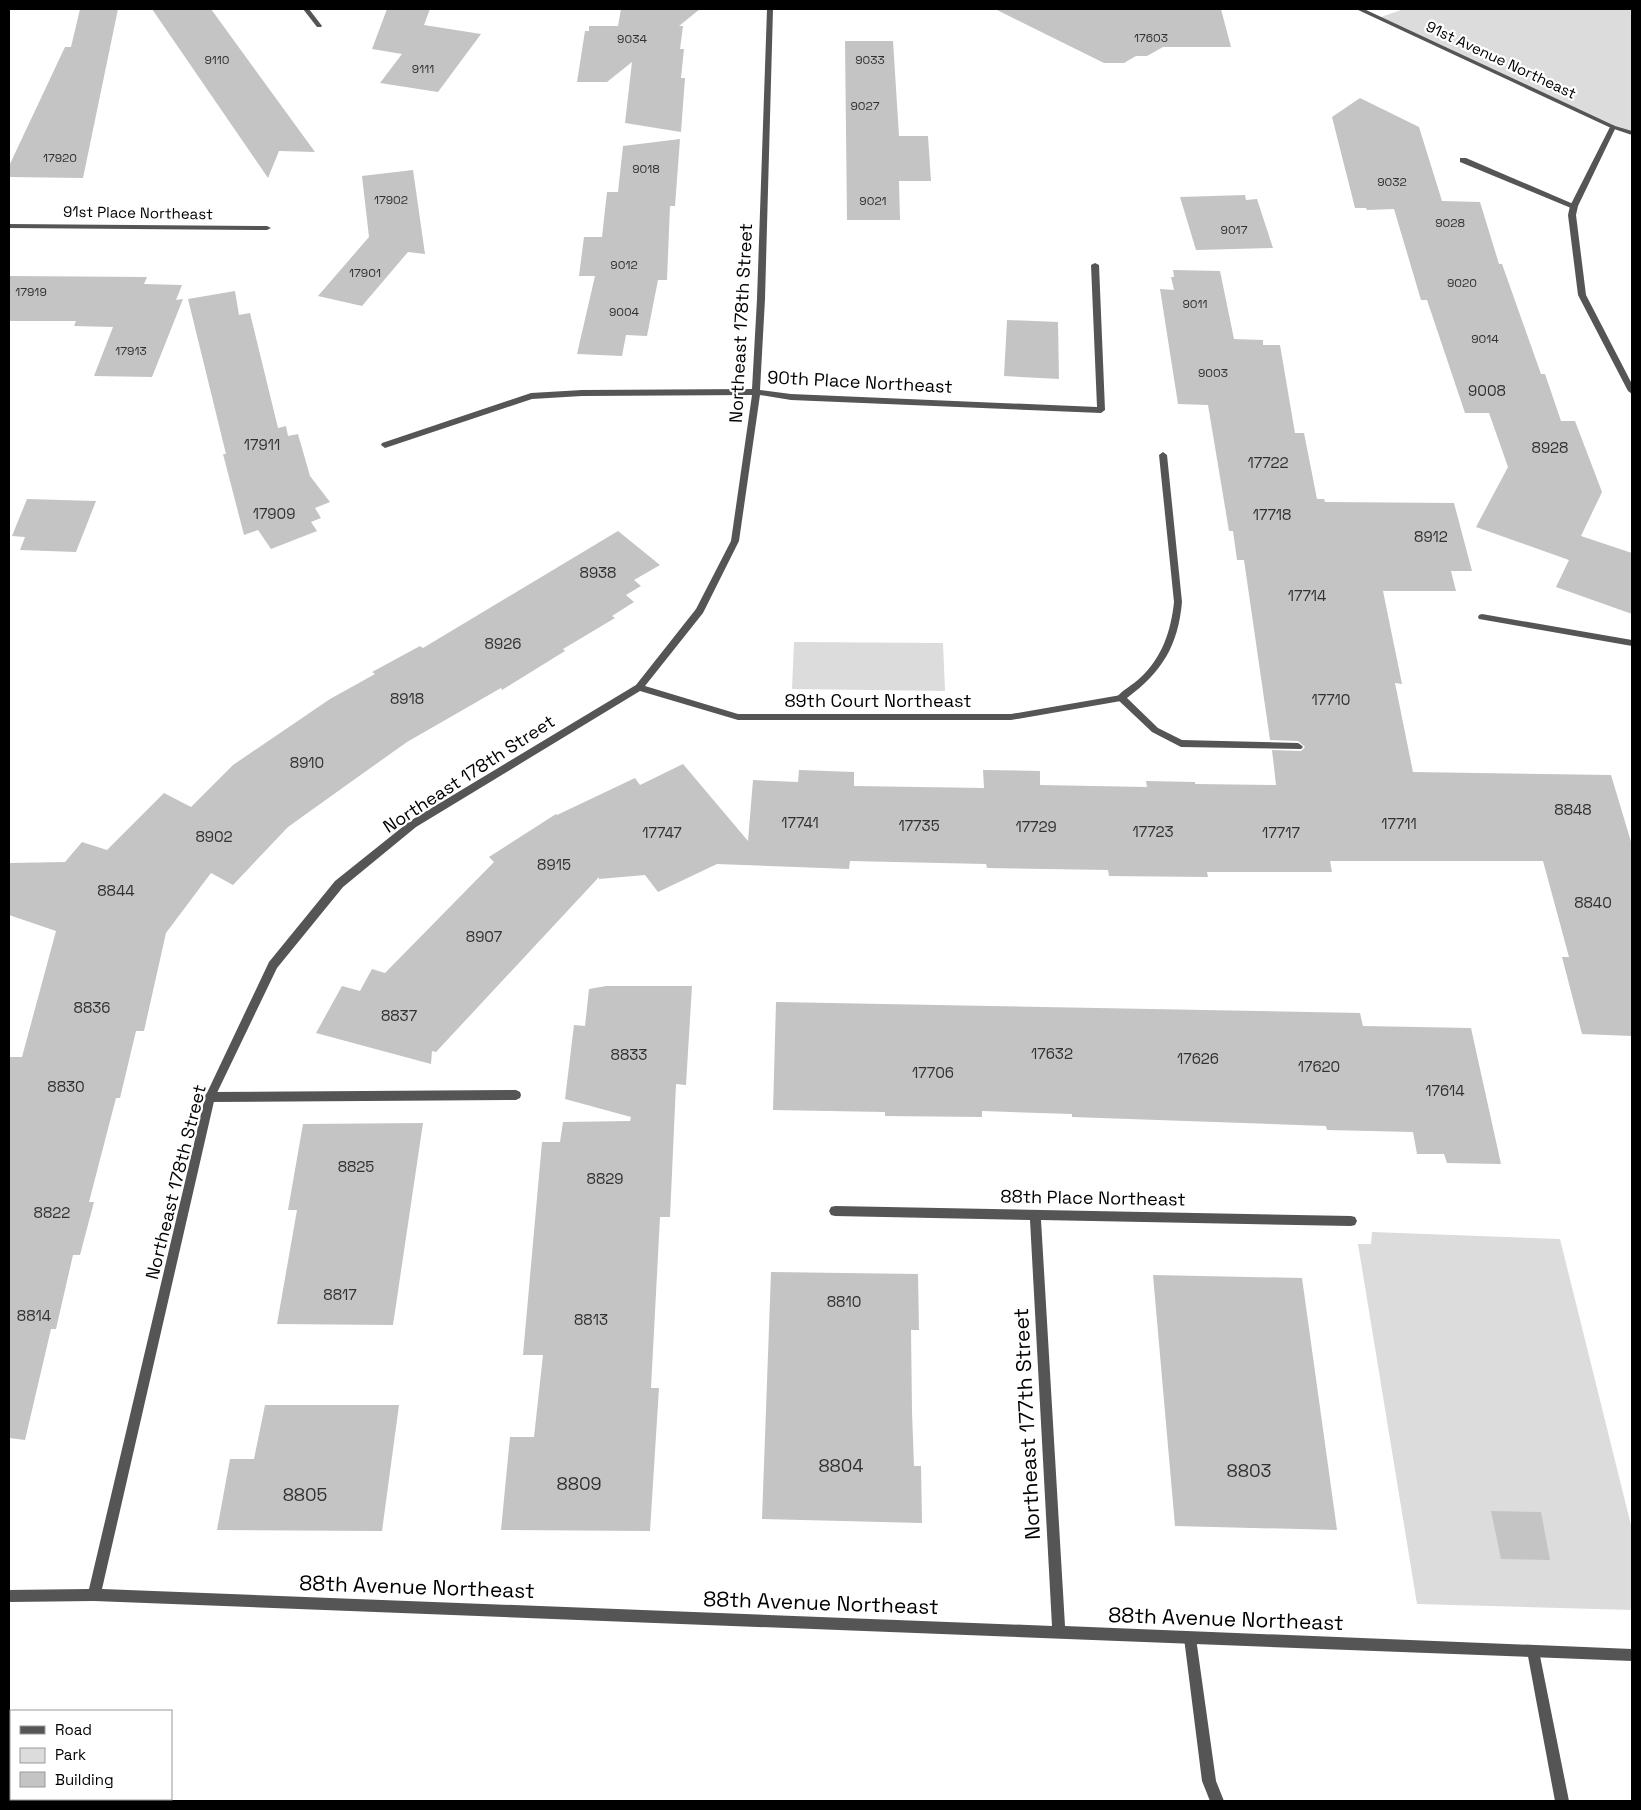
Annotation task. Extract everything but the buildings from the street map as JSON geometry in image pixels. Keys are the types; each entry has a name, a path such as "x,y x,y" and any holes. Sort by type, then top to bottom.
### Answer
{"street":[{"path":"306,9 319,26"},
{"name":"Northeast 178th Street","path":"94,1594 210,1097 273,965 339,884 413,824 639,687 700,611 735,541 756,392 761,299 770,9"},
{"name":"91st Avenue Northeast","path":"1359,9 1613,127 1632,133"},
{"path":"1613,127 1574,206 1572,215 1582,295 1632,390"},
{"path":"1463,160 1574,206"},
{"name":"91st Place Northeast","path":"9,226 267,228"},
{"name":"90th Place Northeast","path":"385,445 532,396 582,393 756,392 791,397 1101,410 1095,265"},
{"path":"1163,456 1178,602 1177,618 1171,641 1148,676 1121,698 1155,730 1181,743 1298,747"},
{"path":"1482,617 1632,643"},
{"name":"89th Court Northeast","path":"639,687 738,717 1011,717 1121,698"},
{"path":"210,1097 516,1095"},
{"name":"88th Place Northeast","path":"836,1211 1351,1221"},
{"name":"Northeast 177th Street","path":"1035,1215 1059,1632"},
{"name":"88th Avenue Northeast","path":"9,1596 94,1594 1632,1655"},
{"path":"1190,1638 1209,1781 1217,1801"},
{"path":"1533,1651 1562,1801"}],"green space":[{"path":"1404,9 1632,9 1632,133 1613,127 1378,18"},
{"path":"794,642 943,643 945,691 792,689"},
{"path":"1372,1232 1560,1239 1632,1529 1632,1610 1417,1604 1358,1244 1371,1244"}]}
